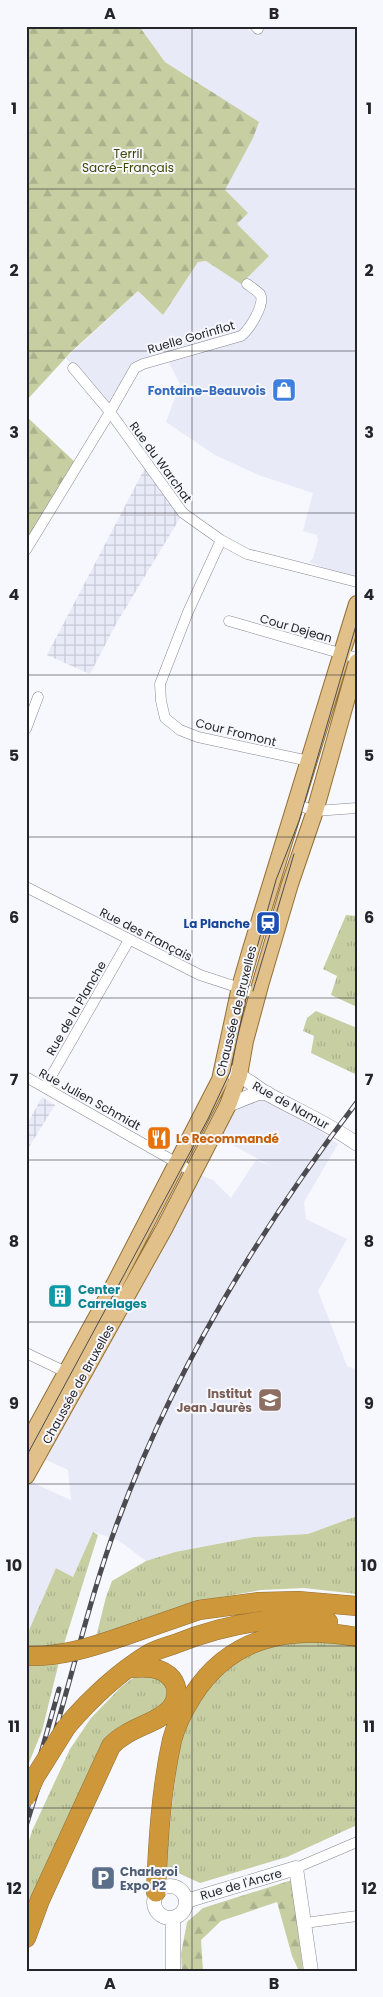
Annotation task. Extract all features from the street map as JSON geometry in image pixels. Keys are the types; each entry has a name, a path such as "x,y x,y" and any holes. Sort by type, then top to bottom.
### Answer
{"highway":[{"path":"26,1656 64,1654 89,1648 199,1610 259,1602 298,1601 351,1607"},
{"path":"157,1651 179,1630 225,1607"},
{"path":"26,1797 35,1777 67,1726 95,1694 125,1671 157,1651 237,1624 292,1619 322,1621 357,1627"},
{"path":"156,1892 158,1847 173,1740 184,1711 201,1683 227,1656 245,1645 263,1639 282,1634 314,1632 357,1637"},
{"path":"26,1938 40,1900 111,1746 124,1734 163,1714 174,1704 177,1692 175,1683 167,1673 160,1669 151,1668 125,1671"}],"main road":[{"name":"Chaussée de Bruxelles","path":"26,1476 30,1452 193,1172 228,1105 239,1075 245,1041 290,884 315,811 352,658 357,604"},
{"name":"Chaussée de Bruxelles","path":"73,1377 220,1080 240,987 309,761 352,658"}],"street":[{"name":"Ruelle Gorinflot","path":"110,412 135,368 143,364 241,336 248,331 262,303 260,295 248,284"},
{"name":"Rue du Warchat","path":"73,368 110,412 183,513 221,540 247,554 357,582"},
{"path":"26,550 110,412"},
{"name":"Cour Fromont","path":"221,540 188,612 160,684 165,718 180,730 198,737 309,761"},
{"name":"Cour Dejean","path":"229,621 352,658"},
{"path":"26,729 38,697"},
{"path":"296,804 315,811 357,808"},
{"name":"Rue des Français","path":"26,887 200,975 258,994"},
{"name":"Rue de la Planche","path":"45,1087 129,940"},
{"name":"Rue de Namur","path":"223,1070 239,1075 267,1093 331,1126 357,1144"},
{"name":"Rue Julien Schmidt","path":"26,1077 193,1172"},
{"path":"228,1105 258,1093 267,1093"},
{"path":"26,1353 73,1377"},
{"name":"Rue de l'Ancre","path":"186,1901 296,1868 357,1842"},
{"name":"Rue de l'Ancre","path":"296,1868 311,1971"},
{"path":"165,1886 176,1886 184,1893 186,1901 184,1910 173,1918 168,1918 158,1913 153,1903 156,1892 165,1886"},
{"path":"305,1923 357,1916"},
{"path":"173,1918 173,1971"}],"shaded area":[{"path":"143,26 242,26 264,39 247,26 357,26 357,581 309,562 313,558 318,540 317,535 303,531 313,493 258,475 215,455 166,422 180,384 166,357 143,364 110,412 66,358 138,291 163,315 198,262 206,261 241,284 237,224 247,213 225,190 205,87 165,62 141,29"},
{"path":"147,464 183,513 116,624 90,674 47,655"},
{"path":"42,1097 55,1105 26,1152 26,1126"},
{"path":"247,1097 281,1102 338,1144 304,1202 306,1219 347,1239 318,1291 347,1366 357,1370 357,1516 308,1534 254,1537 175,1552 146,1561 118,1540 93,1532 73,1577 56,1568 26,1637 26,1490 31,1482 71,1500 68,1470 44,1459 198,1174 213,1180 231,1198 256,1160 271,1166 220,1138 230,1115"}],"green space":[{"name":"Terril Sacré-Français","path":"26,26 139,26 165,62 259,122 253,138 225,190 248,213 237,224 269,256 241,284 206,261 198,262 163,315 138,291 71,352 26,401"},
{"path":"26,416 78,465 26,551"},
{"path":"346,915 357,916 357,1007 331,995 337,976 323,969"},
{"path":"316,1011 357,1028 357,1075 311,1053 314,1036 303,1031 307,1018"},
{"path":"357,1516 357,1594 304,1588 261,1590 204,1600 96,1637 112,1581 146,1561 175,1552 254,1537 308,1534"},
{"path":"93,1532 98,1535 64,1644 26,1647 26,1637 56,1568 73,1577"},
{"path":"313,1639 357,1645 357,1825 287,1857 200,1883 165,1867 178,1754 186,1723 207,1687 232,1662 271,1642"},
{"path":"26,1662 59,1662 42,1731 26,1770"},
{"path":"145,1673 170,1684 168,1702 116,1733 26,1923 26,1850 32,1831 70,1749 91,1718 121,1687 133,1678"},
{"path":"292,1880 303,1971 299,1971 292,1956 277,1902 221,1921 201,1940 203,1971 182,1971 181,1954 187,1922 203,1908"}],"tram line":[{"path":"26,1457 208,1119 230,1072 256,951 276,880 299,821 357,622"},
{"path":"253,991 294,854"}],"railway":[{"path":"26,1826 109,1545 140,1465 165,1410 192,1356 253,1251 286,1200 357,1102"},
{"path":"36,1771 59,1689"}],"place":[{"name":"Fontaine-Beauvois","path":"284,390"},
{"name":"La Planche","path":"268,923"},
{"name":"Le Recommandé","path":"159,1138"},
{"name":"Center Carrelages","path":"60,1296"},
{"name":"Institut Jean Jaurès","path":"270,1400"},
{"name":"Charleroi Expo P2","path":"103,1878"}]}
